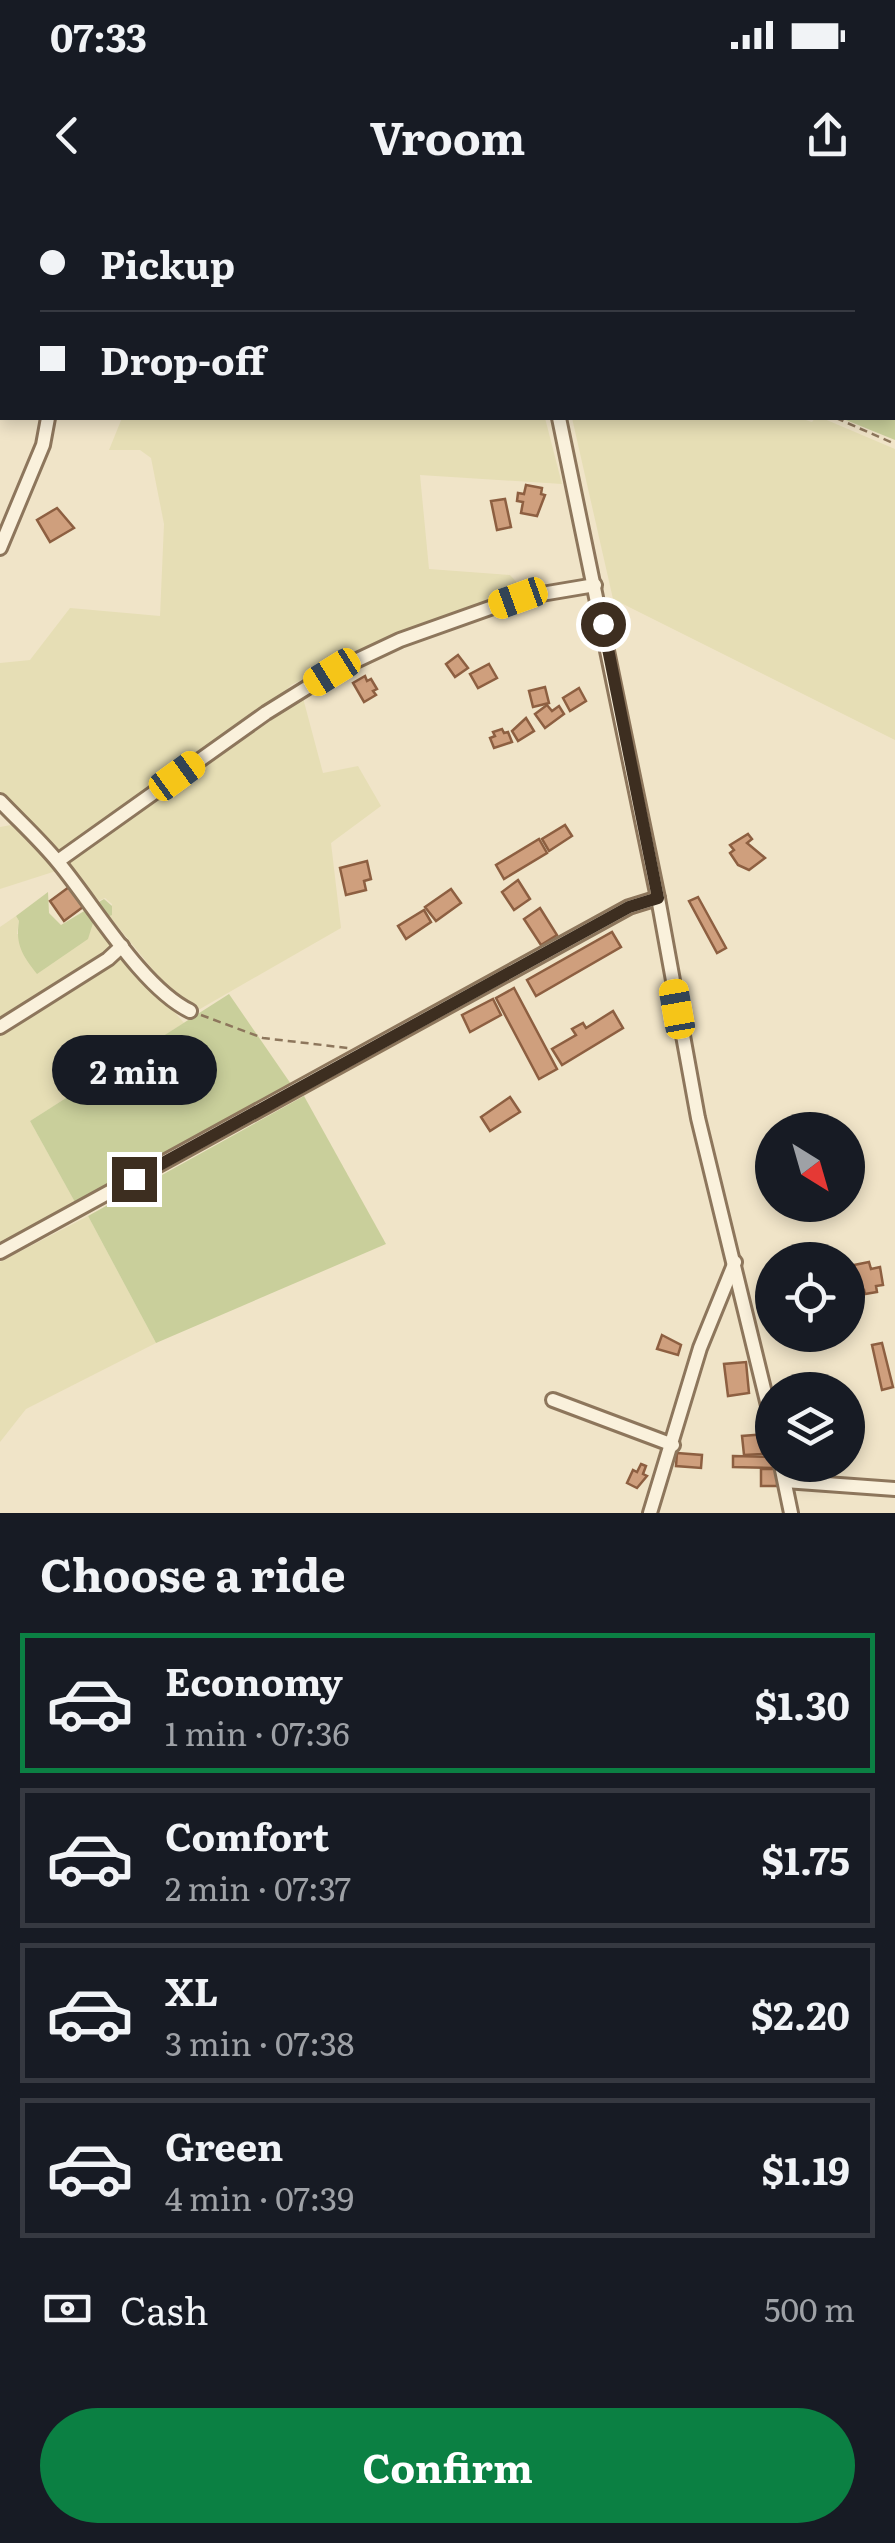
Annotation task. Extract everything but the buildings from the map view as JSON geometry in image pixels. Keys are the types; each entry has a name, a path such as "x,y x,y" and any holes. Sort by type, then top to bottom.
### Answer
{"street":[{"path":"0,548 43,446 48,420"},
{"path":"560,420 658,898 698,1118 760,1372"},
{"path":"58,861 266,713 332,672 400,640 518,598 595,585"},
{"path":"0,801 58,861 122,946 177,1004 190,1010"},
{"path":"0,1252 629,907 658,898"},
{"path":"0,1027 92,970 122,946"},
{"path":"650,1513 700,1348 735,1262"},
{"path":"553,1400 673,1445"},
{"path":"792,1513 785,1482 895,1489"}],"path":[{"path":"841,420 895,444"},
{"path":"190,1010 263,1038 370,1051"}],"shaded area":[{"path":"121,420 546,420 562,484 420,475 429,569 510,575 524,590 374,646 291,685 271,707 58,857 0,791 0,663 30,660 70,608 160,616 164,524 151,458 140,450 109,450"},
{"path":"572,420 827,420 895,449 895,740 613,599"},
{"path":"303,698 323,773 358,766 381,806 331,843 341,928 200,1009 167,987 110,917 112,904 105,898 98,901 67,863"},
{"path":"11,825 56,871 0,889 0,827"},
{"path":"16,916 17,934 98,921 115,946 0,1023 0,927"},
{"path":"125,956 184,1023 30,1121 76,1204 0,1246 0,1034"},
{"path":"88,1216 156,1343 26,1409 0,1442 0,1262"}],"green space":[{"path":"846,420 895,420 895,440"},
{"path":"48,892 49,913 61,925 104,899 112,906 112,915 93,923 88,939 37,974 21,950 16,916"},
{"path":"229,994 293,1087 76,1204 30,1121"},
{"path":"304,1096 386,1244 156,1343 88,1216"}],"route":[{"path":"134,1179 629,907 658,898 603,624"}]}
